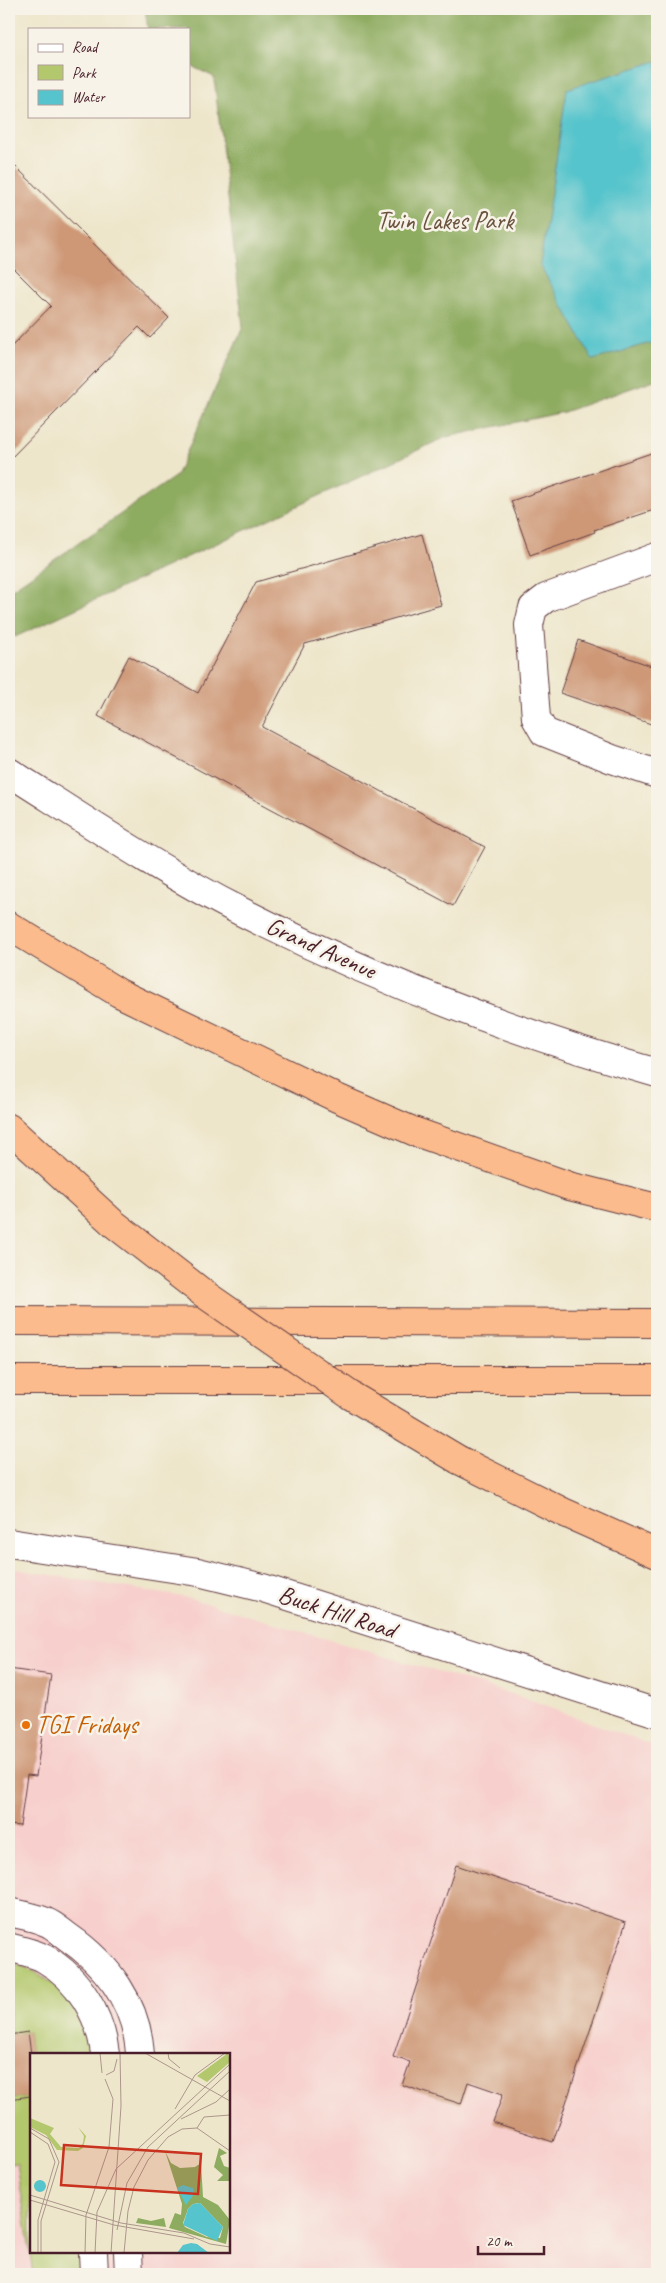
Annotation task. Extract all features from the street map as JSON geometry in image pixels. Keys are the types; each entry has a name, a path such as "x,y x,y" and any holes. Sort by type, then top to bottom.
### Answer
{"highway":[{"path":"9,926 119,993 337,1098 404,1128 569,1186 657,1208"},
{"path":"9,1128 113,1223 203,1293 350,1395 459,1460 563,1512 657,1554"},
{"path":"9,1322 657,1324"},
{"path":"9,1380 657,1380"}],"street":[{"path":"657,557 546,598 534,608 529,625 536,718 544,732 612,760 657,774"},
{"name":"Grand Avenue","path":"9,772 162,869 242,912 341,959 452,1005 573,1048 657,1073"},
{"name":"Buck Hill Road","path":"9,1543 198,1572 263,1588 657,1713"},
{"path":"9,1912 47,1922 78,1944 106,1968 122,1991 139,2040 140,2053"},
{"path":"9,1947 44,1958 60,1969 82,1995 96,2016 105,2053"},
{"path":"93,2253 94,2274"},
{"path":"128,2253 129,2274"}],"shaded area":[{"path":"9,1568 189,1598 512,1694 657,1747 657,2274 9,2274"}],"green space":[{"name":"Twin Lakes Park","path":"145,9 657,9 657,379 564,412 446,437 15,637 9,628 9,591 176,476 243,327 214,77 190,65 190,28 148,28"},
{"path":"9,1962 25,1967 40,1975 65,1995 83,2022 90,2053 31,2053 28,2032 9,2035"},
{"path":"30,2096 30,2253 79,2253 80,2274 33,2274 17,2163 9,2164 9,2099"}],"water":[{"path":"657,61 657,341 593,360 540,265 567,89"}],"building":[{"path":"9,160 169,318 150,338 139,327 9,460 9,349 51,306 9,264"},
{"path":"657,451 657,509 594,530 595,532 530,555 511,501"},
{"path":"422,534 441,605 305,644 262,727 485,847 453,906 98,716 129,656 198,693 256,582"},
{"path":"578,640 657,668 657,726 560,693"},
{"name":"TGI Fridays","path":"9,1669 51,1675 36,1776 27,1775 20,1826 9,1825"},
{"path":"456,1865 626,1922 553,2142 493,2122 503,2094 468,2082 461,2104 402,2085 410,2062 393,2057"},
{"path":"28,2032 31,2053 30,2096 9,2099 9,2035"}],"place":[{"name":"TGI Fridays","path":"26,1725"}]}
